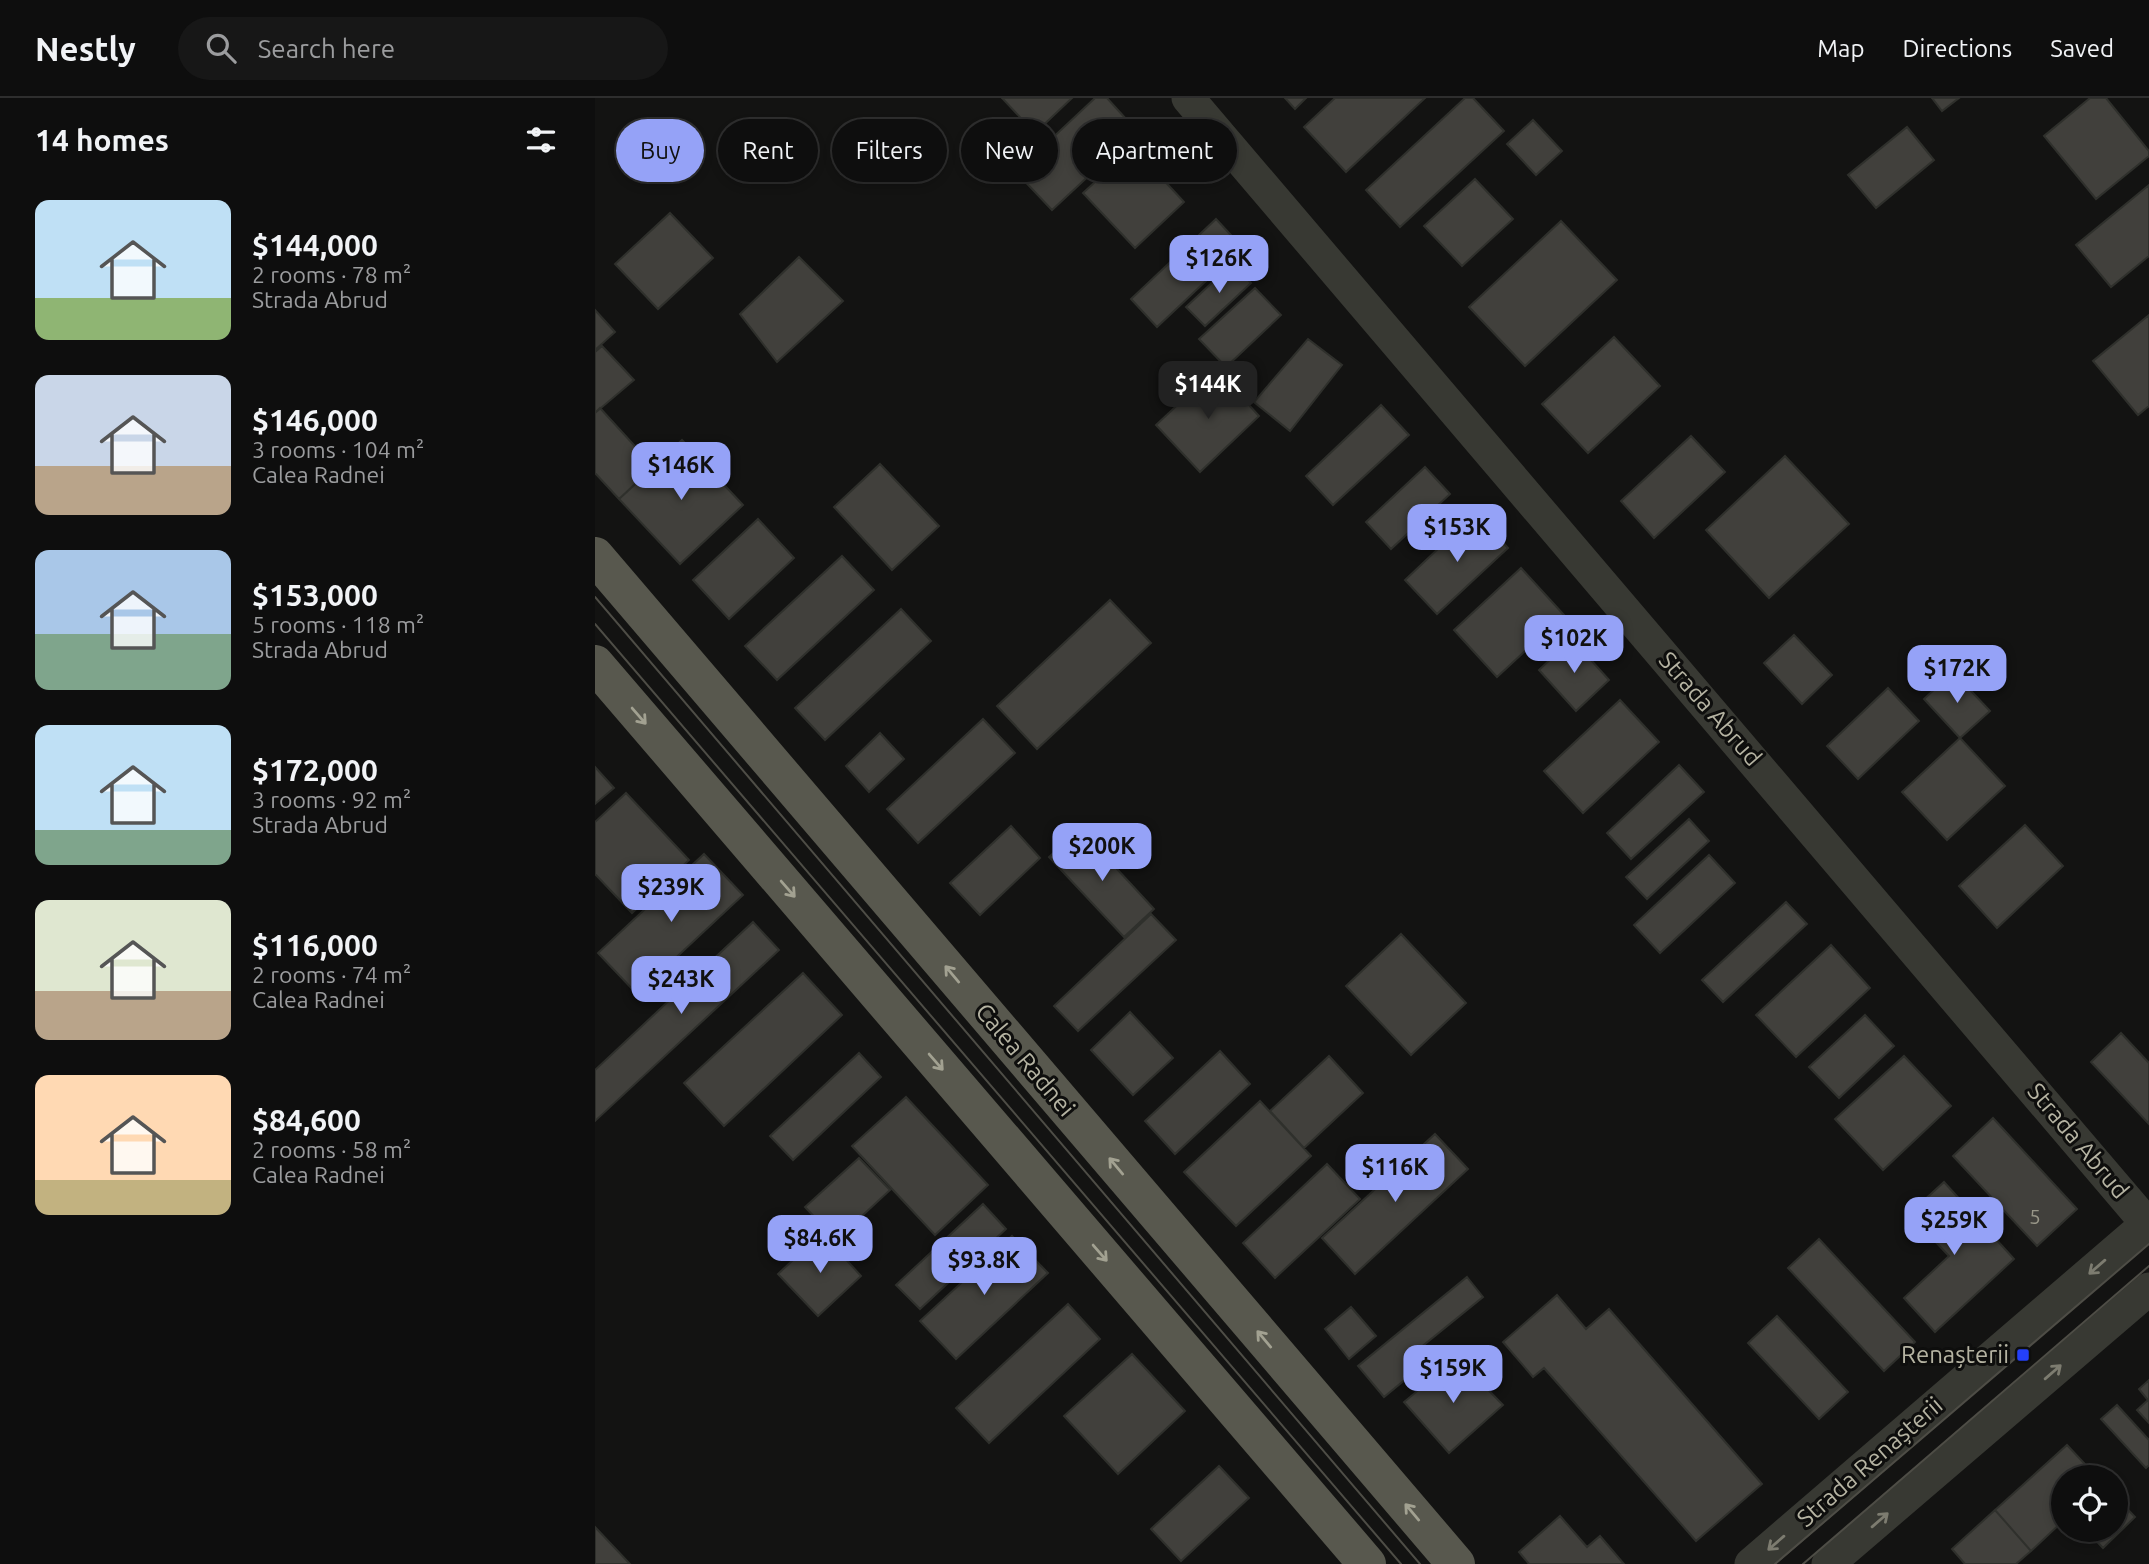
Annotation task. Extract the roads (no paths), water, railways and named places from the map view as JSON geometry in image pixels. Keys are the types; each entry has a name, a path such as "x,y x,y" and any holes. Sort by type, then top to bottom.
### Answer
{"main road":[{"name":"Calea Radnei","path":"595,556 1456,1564"},
{"path":"595,664 1367,1564"}],"street":[{"name":"Strada Abrud","path":"1188,98 2148,1224"},
{"name":"Strada Renașterii","path":"1751,1564 2148,1224"},
{"name":"Strada Renașterii","path":"1828,1564 2149,1289"}],"tram line":[{"path":"595,597 1420,1564"},
{"path":"595,624 1401,1564"},
{"path":"1775,1564 2149,1244"},
{"path":"1803,1564 2149,1266"}],"place":[{"name":"Renașterii","path":"2023,1355"}]}
